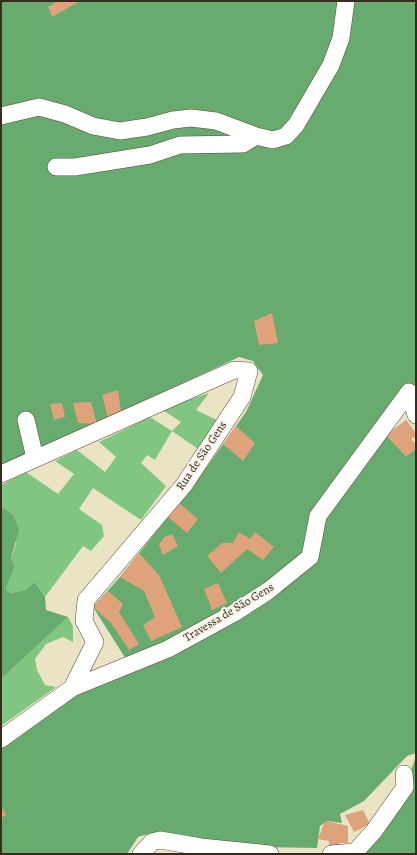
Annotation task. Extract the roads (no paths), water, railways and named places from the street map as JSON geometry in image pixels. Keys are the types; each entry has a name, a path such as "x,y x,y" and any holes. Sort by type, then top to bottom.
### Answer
{"street":[{"path":"1,116 39,107 66,114 93,126 120,131 191,118 216,122 256,136 273,140 286,136 296,125 331,65 341,38 346,1"},
{"path":"56,167 75,167 150,156 180,144 244,144 256,136"},
{"name":"Rua de São Gens","path":"1,474 234,370 249,371 242,397 184,485 86,600 84,621 95,642 72,688 1,739"},
{"name":"Travessa de São Gens","path":"72,688 168,649 234,613 268,591 310,557 318,516 409,392 416,415"},
{"path":"26,420 35,458"},
{"path":"331,854 355,852 374,830 405,787 404,774"},
{"path":"141,854 152,842 160,840 201,847 270,854"}]}
